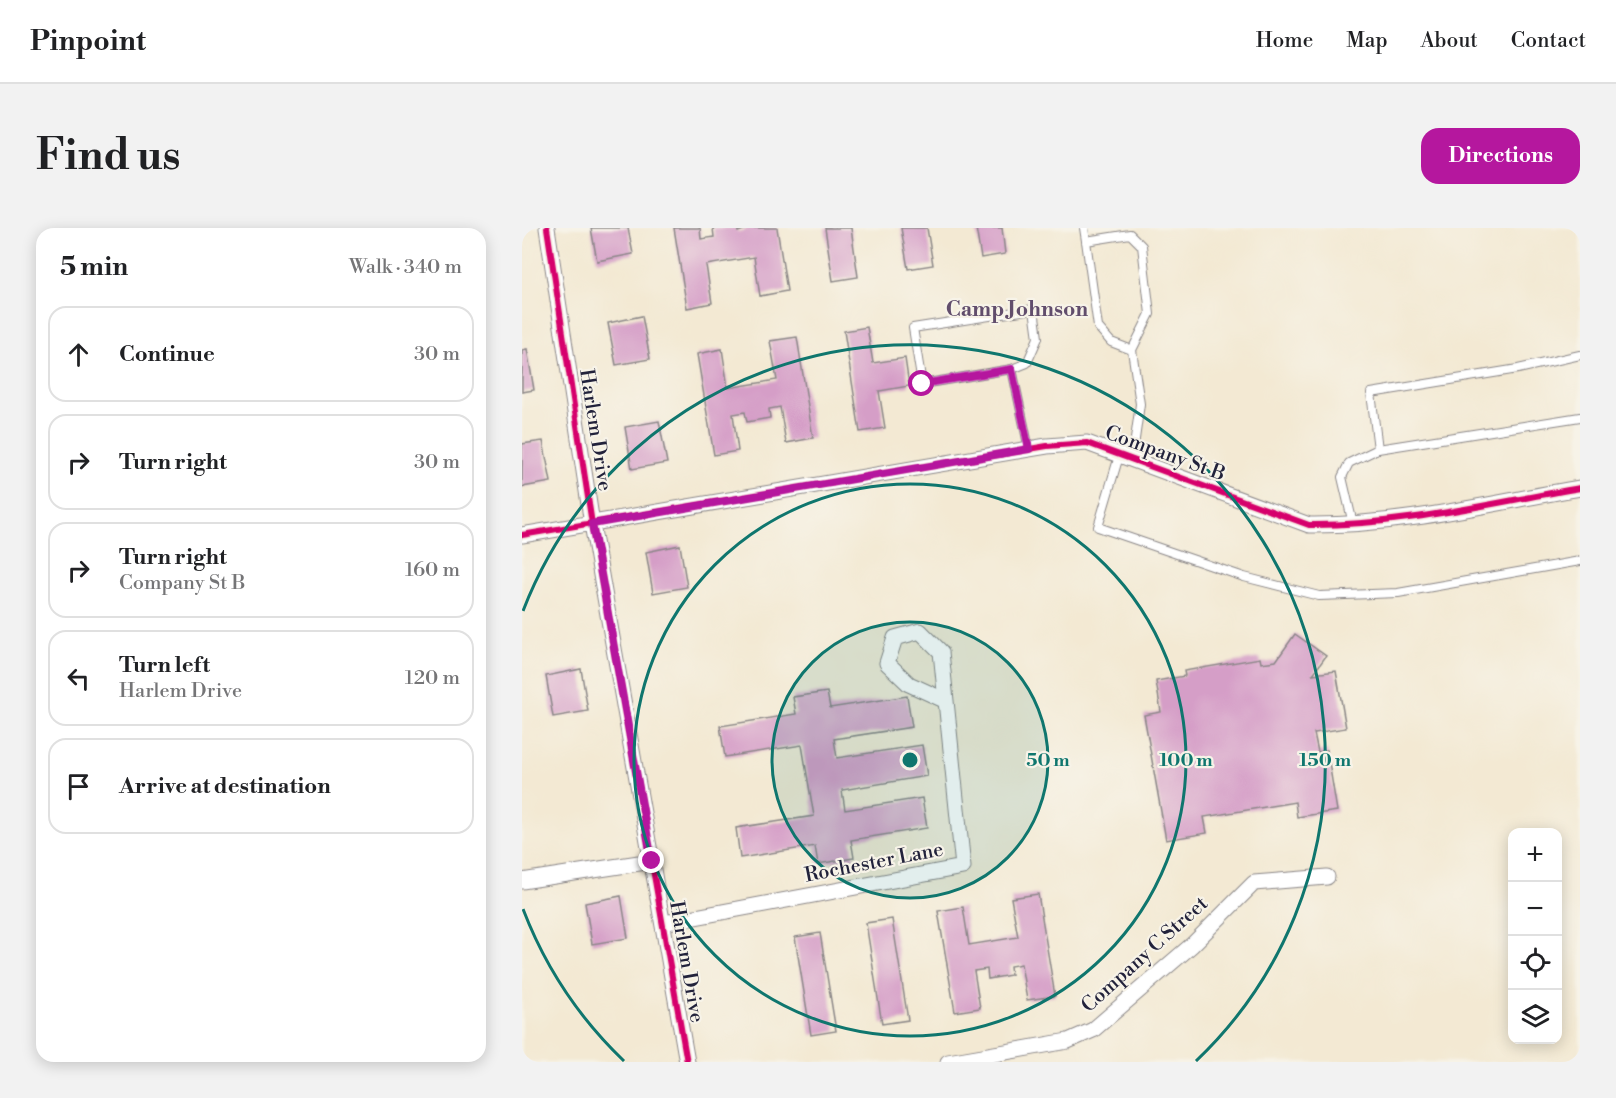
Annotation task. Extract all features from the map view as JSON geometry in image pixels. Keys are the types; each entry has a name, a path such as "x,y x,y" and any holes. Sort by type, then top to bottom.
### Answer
{"street":[{"name":"Harlem Drive","path":"547,228 592,524 687,1062"},
{"name":"Company St B","path":"522,535 1029,449 1086,443 1309,525 1382,522 1580,489"},
{"name":"Rochester Lane","path":"663,923 963,867 941,652 920,631 895,638 887,663 909,684 945,700"},
{"path":"522,881 652,861"},
{"name":"Company C Street","path":"948,1062 1068,1041 1093,1030 1192,945 1254,883 1326,877"}],"lane":[{"path":"1084,228 1098,327 1111,342 1132,350"},
{"path":"1086,240 1130,234 1142,246 1150,314 1132,350 1140,404 1125,458 1098,526 1244,577 1319,596 1398,592 1580,561"},
{"path":"1034,309 1038,338 1027,363 1012,369 922,384 913,328 1034,309"},
{"path":"1378,449 1371,393 1518,369 1580,355"},
{"path":"1012,369 1029,449"},
{"path":"1353,524 1342,477 1349,463 1378,449 1580,417"}],"building":[{"path":"591,228 628,228 633,254 597,261"},
{"path":"674,228 700,228 701,239 714,237 713,228 737,228 738,232 749,228 777,228 787,291 760,296 754,257 706,265 712,303 687,308"},
{"path":"825,228 851,228 858,277 833,281"},
{"path":"901,228 927,228 933,265 908,269"},
{"path":"976,228 1002,228 1005,254 981,258"},
{"path":"642,316 650,359 616,365 608,323"},
{"path":"867,327 873,363 905,358 909,386 879,391 885,428 860,432 844,331"},
{"path":"797,337 813,438 786,443 780,407 769,409 770,418 747,422 745,412 733,414 738,451 714,455 697,354 722,349 728,388 777,380 770,341"},
{"path":"527,349 534,390 522,392 522,350"},
{"path":"659,421 667,463 632,469 625,427"},
{"path":"543,441 551,482 522,487 522,444"},
{"path":"680,545 687,587 653,593 646,552"},
{"path":"1295,634 1326,656 1313,674 1336,671 1346,728 1314,733 1318,752 1327,750 1337,811 1297,817 1295,802 1204,817 1207,833 1166,840 1144,715 1161,712 1156,681 1185,676 1184,671 1260,658 1261,663 1276,661"},
{"path":"581,669 588,711 553,717 546,676"},
{"path":"827,692 830,708 907,696 912,727 834,739 837,758 922,745 927,776 842,790 845,810 922,798 927,828 851,840 854,858 818,864 815,846 740,858 736,828 814,816 802,745 725,757 720,726 796,714 793,697"},
{"path":"1038,894 1055,996 1027,1000 1021,964 1010,966 1011,975 988,979 987,969 974,971 980,1008 955,1012 938,911 963,907 969,945 1018,937 1011,898"},
{"path":"621,896 628,938 592,944 585,903"},
{"path":"892,919 908,1020 882,1024 866,923"},
{"path":"820,933 836,1031 811,1035 795,937"}],"cycle path":[{"path":"547,228 592,524 687,1062"},
{"path":"522,535 1047,446 1087,443 1309,525 1411,518 1580,488"}],"district":[{"name":"Camp Johnson","path":"1017,310"}],"route":[{"path":"652,861 592,524 1029,449 1012,369 922,384"}]}
